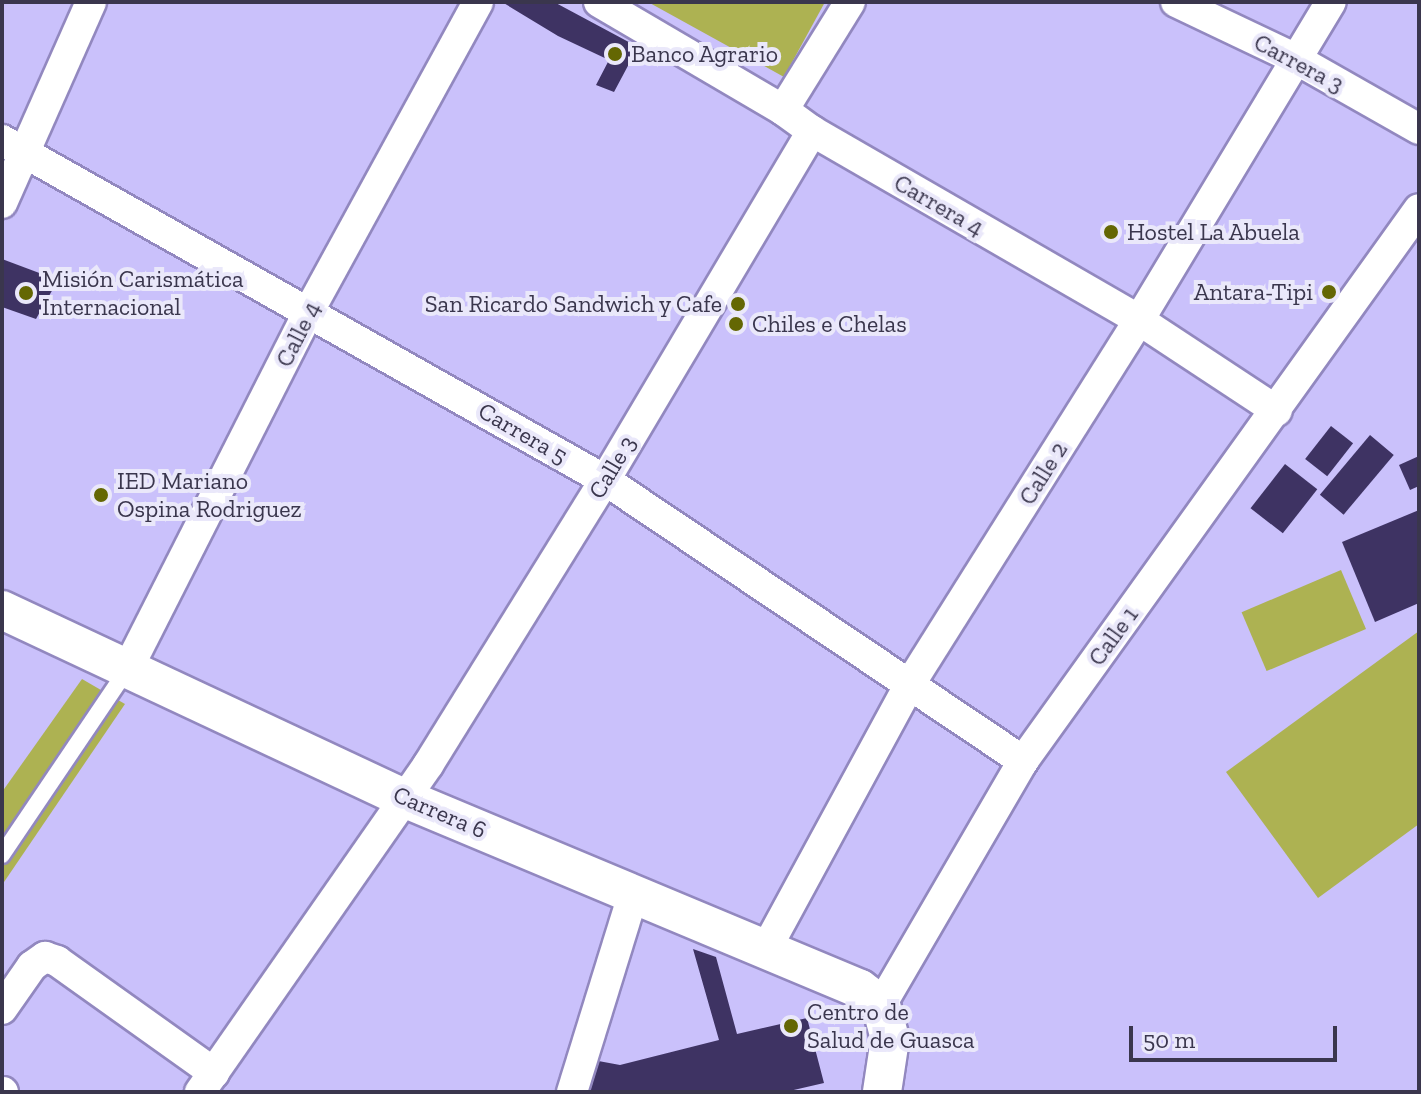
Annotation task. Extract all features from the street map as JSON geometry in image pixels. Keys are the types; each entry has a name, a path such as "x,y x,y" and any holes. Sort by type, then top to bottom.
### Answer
{"street":[{"path":"2,203 13,145 91,2"},
{"name":"Calle 4","path":"127,670 309,311 478,2"},
{"name":"Carrera 4","path":"599,2 783,110 812,131 1139,320 1277,411"},
{"path":"783,110 850,2"},
{"name":"Carrera 3","path":"1176,2 1294,58 1419,129"},
{"name":"Calle 2","path":"766,949 908,687 1139,320 1294,58 1331,2"},
{"name":"Calle 3","path":"207,1083 406,799 605,480 812,131"},
{"name":"Carrera 5","path":"13,145 605,480 908,687 1023,761"},
{"name":"Calle 1","path":"881,1005 1023,761 1419,209"},
{"name":"Carrera 6","path":"2,610 406,799 860,989 881,1005"},
{"path":"572,1092 634,892"},
{"path":"2,1009 32,966 45,957 57,961 207,1083"},
{"path":"881,1005 890,1039 882,1092"}],"lane":[{"path":"2,855 127,670"}],"green space":[{"path":"648,2 825,2 784,77"},
{"path":"1341,570 1366,629 1267,671 1242,612"},
{"path":"1419,631 1419,824 1318,898 1226,772"},
{"path":"82,679 125,704 2,885 2,792"}],"building":[{"name":"Banco Agrario","path":"502,2 554,2 638,47 614,92 596,85 609,60 558,36"},
{"name":"Misión Carismática Internacional","path":"2,259 58,280 36,319 2,307"},
{"path":"1331,426 1353,443 1327,476 1305,459"},
{"path":"1370,435 1394,455 1344,515 1320,495"},
{"path":"1419,456 1419,486 1410,490 1399,465"},
{"path":"1285,464 1317,489 1283,533 1251,508"},
{"path":"1419,510 1419,603 1375,622 1342,542"},
{"name":"Centro de Salud de Guasca","path":"693,949 716,957 737,1034 807,1018 824,1083 785,1092 583,1092 593,1060 620,1065 719,1040"}],"place":[{"name":"Banco Agrario","path":"615,54"},
{"name":"Hostel La Abuela","path":"1111,232"},
{"name":"Antara-Tipi","path":"1329,292"},
{"name":"Misión Carismática Internacional","path":"26,293"},
{"name":"San Ricardo Sandwich y Cafe","path":"738,304"},
{"name":"Chiles e Chelas","path":"736,324"},
{"name":"IED Mariano Ospina Rodriguez","path":"101,495"},
{"name":"Centro de Salud de Guasca","path":"791,1026"}]}
